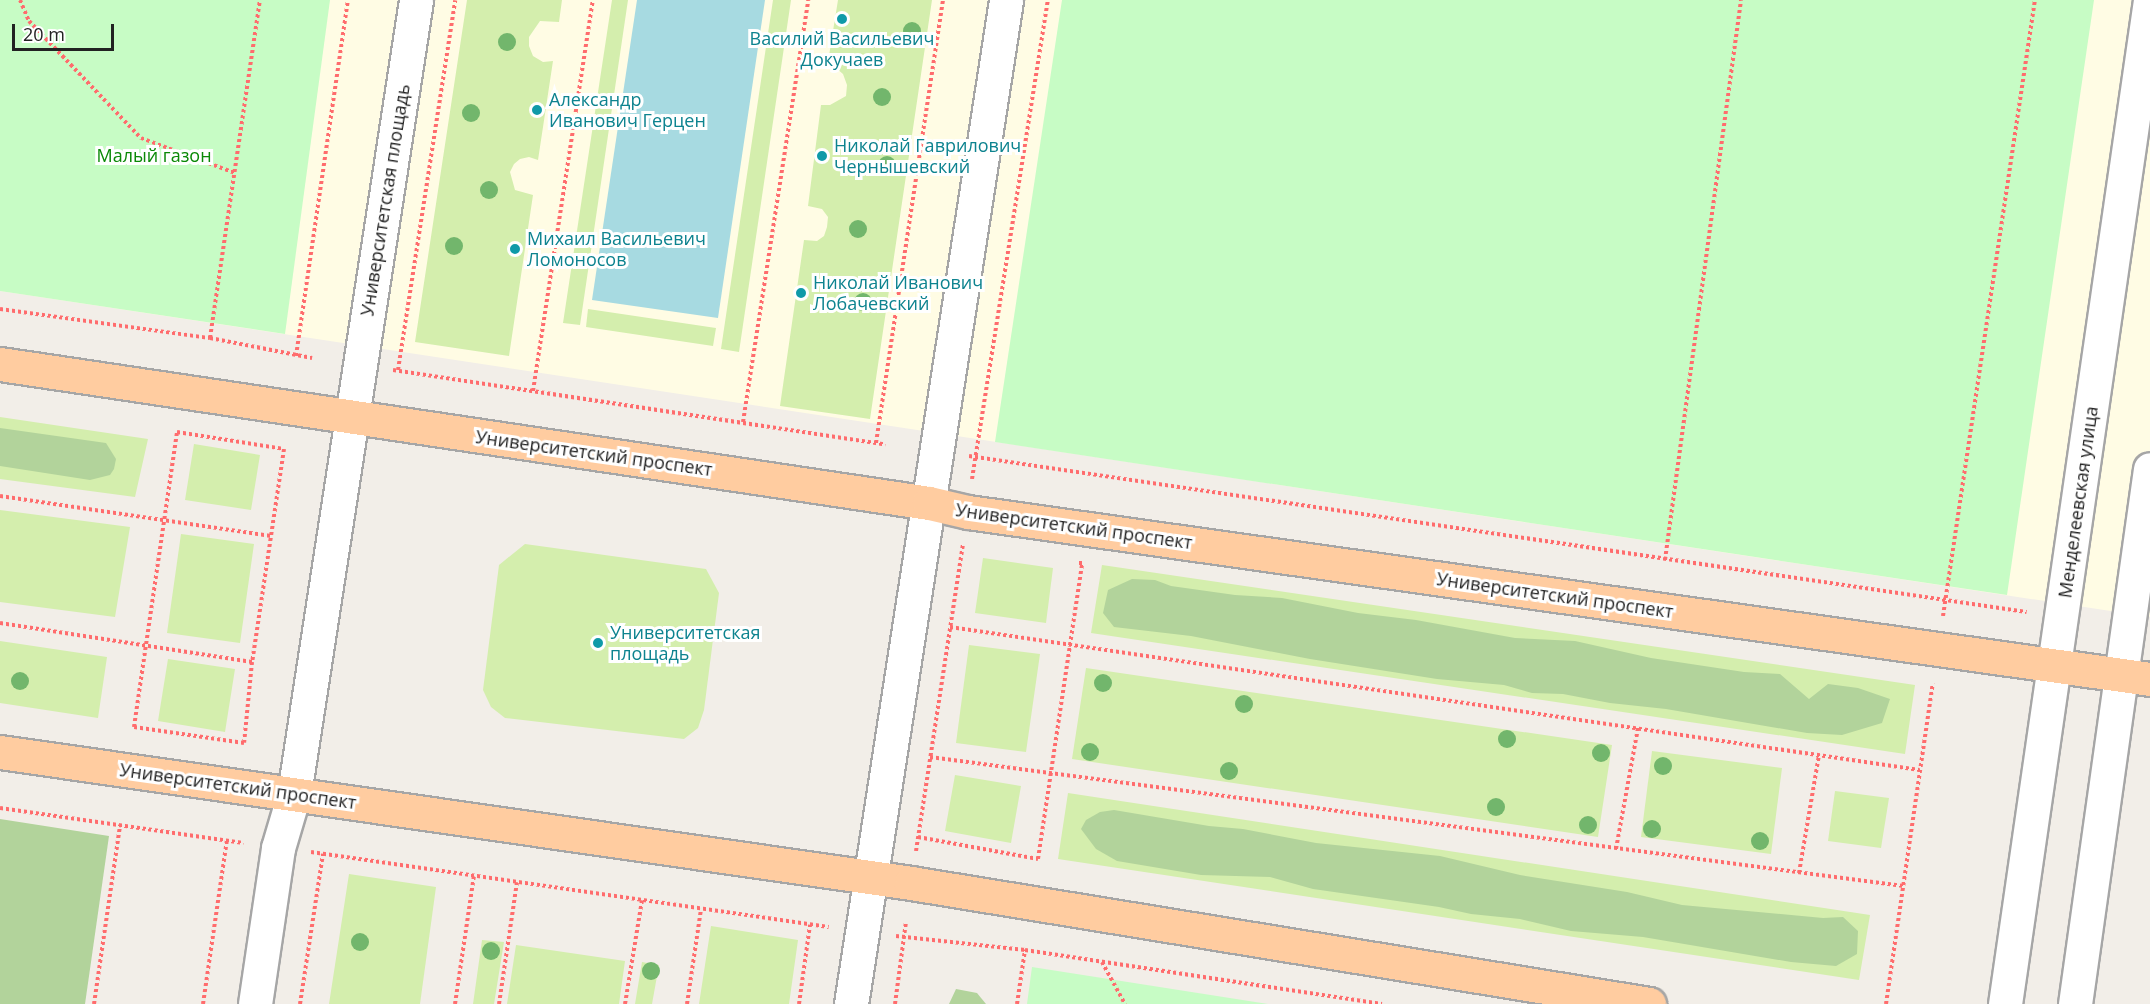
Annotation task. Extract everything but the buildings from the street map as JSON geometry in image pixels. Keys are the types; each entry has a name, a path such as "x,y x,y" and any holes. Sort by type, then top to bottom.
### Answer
{"main road":[{"name":"Университетский проспект","path":"0,364 929,503 968,512 2135,677"},
{"name":"Университетский проспект","path":"0,752 871,878 1599,1000 1649,1004"}],"street":[{"name":"Университетская площадь","path":"255,1004 278,848 294,794 416,0"},
{"path":"851,1004 1006,0"},
{"name":"Менделеевская улица","path":"2005,1004 2150,0"},
{"path":"2075,1004 2135,677 2150,469"}],"path":[{"path":"20,0 29,21 141,138 235,173"},
{"path":"210,338 260,0"},
{"path":"296,356 348,0"},
{"path":"455,0 398,370 885,444"},
{"path":"533,391 593,0"},
{"path":"743,422 808,0"},
{"path":"876,443 943,0"},
{"path":"972,486 1048,0"},
{"path":"1665,560 1740,0"},
{"path":"1886,1004 2036,0"},
{"path":"0,309 210,338 312,358"},
{"path":"177,432 284,449 252,662 244,743 134,727 164,519 177,432"},
{"path":"975,457 1946,602"},
{"path":"0,496 271,536"},
{"path":"916,852 964,537"},
{"path":"918,837 1038,859 1082,563"},
{"path":"0,623 252,662"},
{"path":"950,627 1920,770"},
{"path":"1616,849 1638,728"},
{"path":"1798,873 1820,755"},
{"path":"930,757 1903,886"},
{"path":"0,808 905,938 1025,950 1382,1004"},
{"path":"94,1004 120,825"},
{"path":"203,1004 226,840"},
{"path":"300,1004 323,854"},
{"path":"455,1004 474,876"},
{"path":"499,1004 517,882"},
{"path":"626,1004 642,900"},
{"path":"687,1004 701,909"},
{"path":"895,1004 906,922"},
{"path":"799,1004 810,924"},
{"path":"1017,1004 1025,950"},
{"path":"1102,962 1125,1004"}],"shaded area":[{"path":"0,0 2150,0 2150,617 0,291"}],"green space":[{"name":"Малый газон","path":"0,0 330,0 285,334 0,291"},
{"path":"467,0 562,0 559,22 540,21 529,37 529,46 533,56 543,62 553,61 538,160 529,157 520,159 510,172 515,190 533,195 509,356 415,342"},
{"path":"612,0 628,0 580,325 563,323"},
{"path":"773,0 791,0 739,352 721,349"},
{"path":"838,0 932,0 870,419 780,406 804,240 817,241 824,236 827,227 828,217 822,209 808,206 821,105 830,105 846,96 847,85 843,74 836,68 827,68"},
{"path":"1062,0 2094,0 2007,595 995,442"},
{"path":"588,309 716,328 713,346 586,327"},
{"path":"0,417 148,439 135,497 0,479"},
{"path":"0,428 106,443 116,459 114,469 110,475 90,480 0,466"},
{"path":"194,444 260,455 251,510 185,500"},
{"path":"0,510 130,527 115,617 0,602"},
{"path":"181,534 254,544 240,643 167,633"},
{"path":"525,544 706,569 719,593 704,710 698,728 684,739 505,718 491,707 483,690 499,565"},
{"path":"983,558 1053,568 1046,623 975,613"},
{"path":"1102,565 1915,685 1905,754 1091,633"},
{"path":"1132,579 1155,580 1171,586 1235,595 1282,598 1358,613 1416,620 1515,638 1575,641 1651,658 1744,672 1780,674 1809,699 1828,684 1858,688 1890,699 1882,723 1842,735 1807,733 1563,694 1532,693 1504,685 1437,679 1310,659 1191,636 1114,627 1103,613 1108,590"},
{"path":"0,641 107,657 98,718 0,703"},
{"path":"969,645 1040,654 1026,752 956,743"},
{"path":"168,659 235,669 225,732 158,721"},
{"path":"1086,668 1612,745 1598,837 1072,759"},
{"path":"1652,751 1782,768 1771,854 1641,837"},
{"path":"955,775 1021,786 1011,843 945,831"},
{"path":"1835,791 1889,798 1881,848 1828,841"},
{"path":"1068,793 1870,915 1859,980 1058,859"},
{"path":"1114,810 1209,826 1243,829 1316,843 1440,856 1520,875 1627,892 1682,905 1823,918 1843,917 1858,931 1857,954 1836,966 1791,962 1643,937 1571,931 1520,919 1471,914 1439,907 1313,889 1270,877 1201,875 1117,861 1096,849 1081,829 1086,820 1100,812"},
{"path":"0,819 109,836 85,1004 0,1004"},
{"path":"349,874 436,887 420,1004 329,1004"},
{"path":"711,926 798,940 789,1004 699,1004"},
{"path":"482,940 504,942 494,1004 473,1004"},
{"path":"516,945 625,961 619,1004 507,1004"},
{"path":"642,962 659,965 652,1004 635,1004"},
{"path":"1032,967 1268,1004 1027,1004"},
{"path":"956,989 977,993 986,1004 949,1004"}],"water":[{"path":"637,0 765,0 718,318 592,300"}],"place":[{"name":"Василий Васильевич Докучаев","path":"842,19"},
{"name":"Александр Иванович Герцен","path":"537,110"},
{"name":"Николай Гаврилович Чернышевский","path":"822,156"},
{"name":"Михаил Васильевич Ломоносов","path":"515,249"},
{"name":"Николай Иванович Лобачевский","path":"801,293"},
{"name":"Университетская площадь","path":"598,643"}]}
